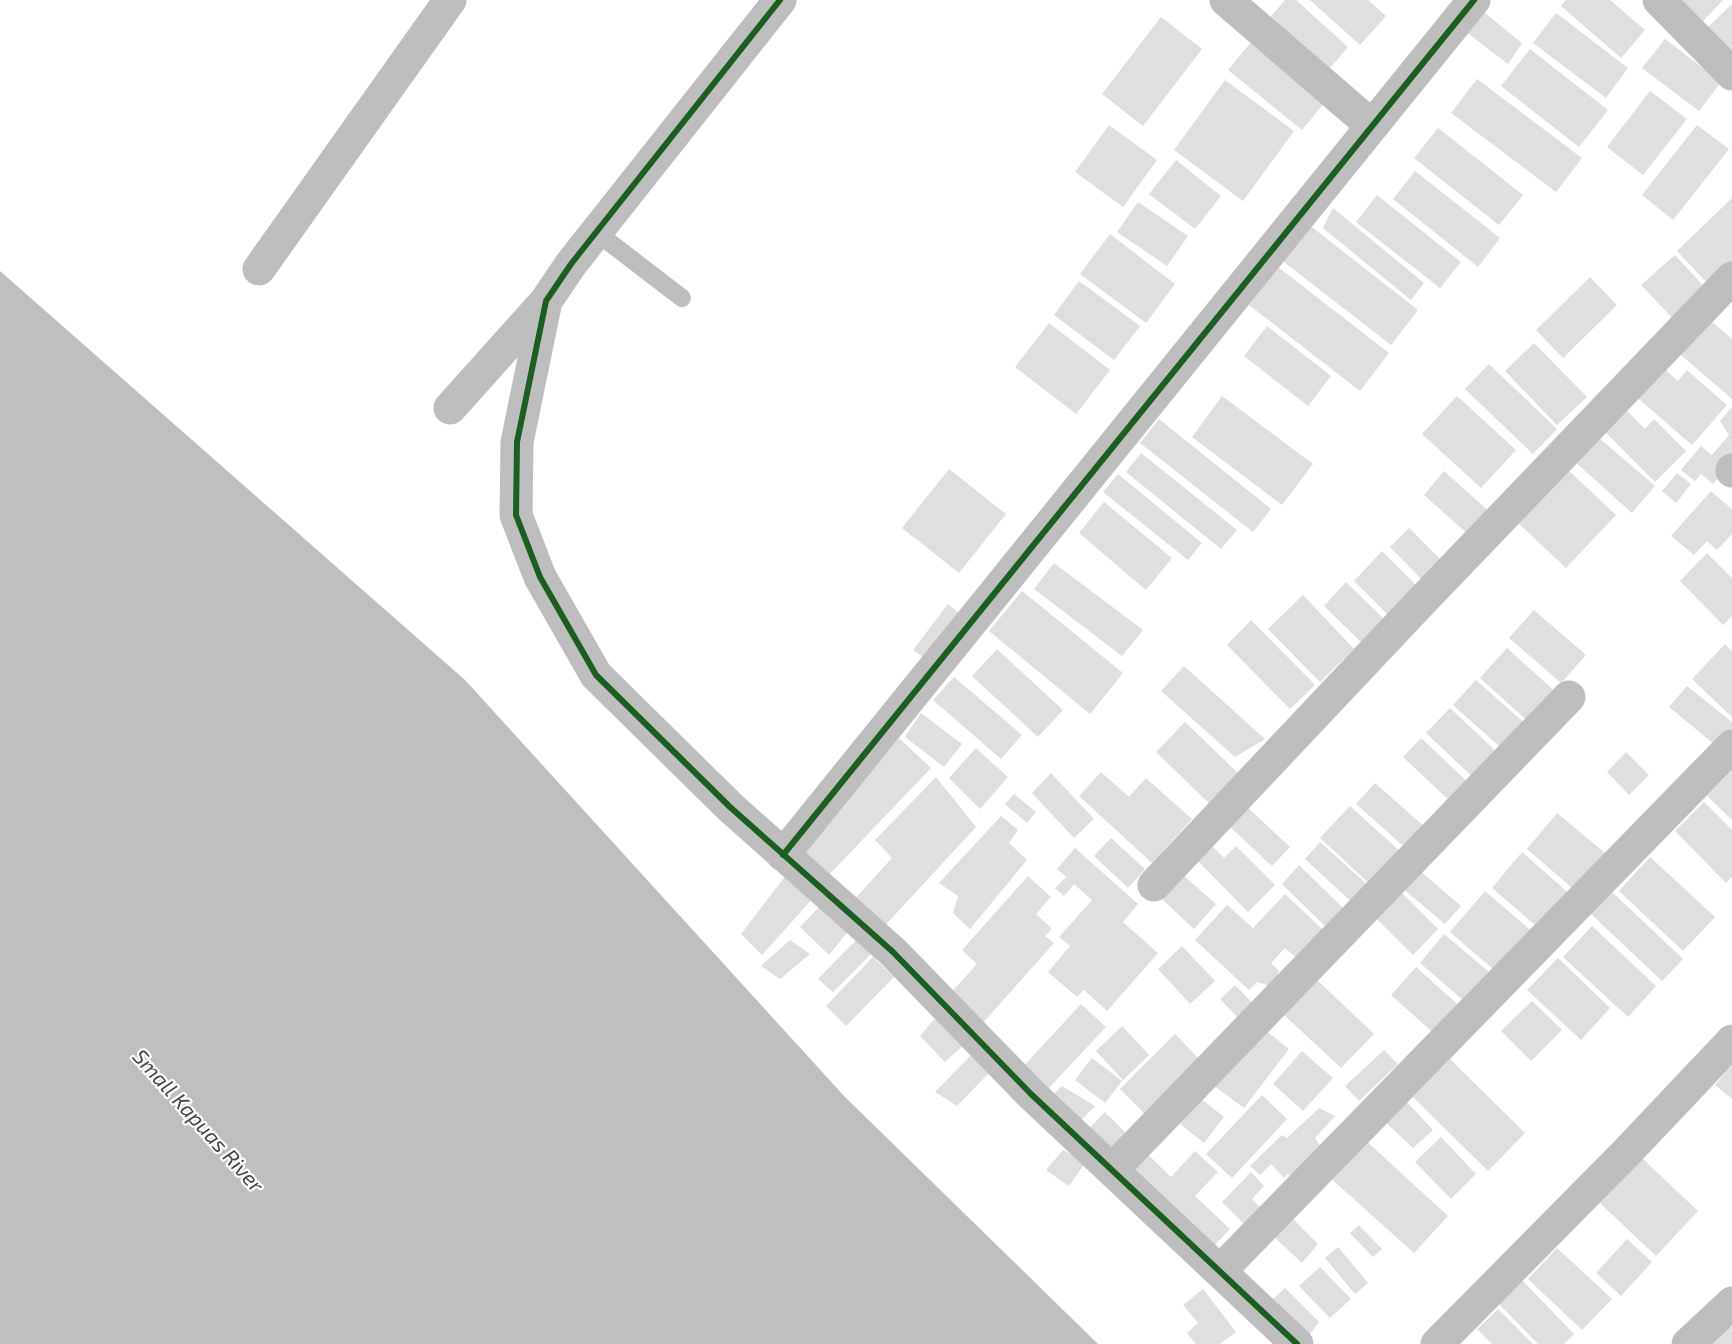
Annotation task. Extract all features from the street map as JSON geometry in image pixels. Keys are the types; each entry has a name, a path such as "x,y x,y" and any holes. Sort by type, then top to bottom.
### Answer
{"street":[{"path":"258,269 450,0"},
{"path":"450,408 546,301 596,232 780,0"},
{"path":"1226,0 1371,126"},
{"path":"783,855 1474,0"},
{"path":"1659,0 1732,74"},
{"path":"1154,885 1419,604 1732,278"},
{"path":"546,301 517,441 516,515 540,577 596,675 730,807 893,952 1031,1094 1297,1344"},
{"path":"1112,1170 1569,697"},
{"path":"1220,1271 1732,746"},
{"path":"1437,1344 1627,1152 1732,1041"},
{"path":"1688,1344 1732,1303"}],"lane":[{"path":"596,232 682,298"}],"water":[{"name":"Small Kapuas River","path":"0,271 465,680 844,1096 1098,1344 0,1344"}],"building":[{"path":"1285,0 1296,0 1348,47 1325,74 1266,22"},
{"path":"1310,0 1368,0 1386,16 1360,45"},
{"path":"1566,0 1610,0 1645,30 1621,58 1561,6"},
{"path":"1680,0 1723,0 1702,22"},
{"path":"1732,4 1732,54 1707,28"},
{"path":"1480,9 1522,43 1508,64 1461,28"},
{"path":"1556,13 1628,68 1606,98 1533,43"},
{"path":"1161,17 1202,49 1143,126 1102,94"},
{"path":"1665,39 1721,82 1699,111 1642,68"},
{"path":"1252,41 1325,102 1302,130 1228,70"},
{"path":"1530,49 1608,110 1579,147 1501,86"},
{"path":"1477,79 1582,158 1556,192 1451,113"},
{"path":"1225,80 1294,131 1243,201 1174,150"},
{"path":"1650,91 1687,119 1643,175 1607,147"},
{"path":"1109,125 1157,160 1123,207 1075,172"},
{"path":"1697,125 1729,149 1673,220 1642,195"},
{"path":"1438,128 1523,195 1499,225 1414,158"},
{"path":"1176,160 1221,196 1195,229 1149,194"},
{"path":"1415,171 1500,238 1478,267 1393,199"},
{"path":"1377,195 1461,262 1440,288 1356,222"},
{"path":"1732,198 1732,265 1710,286 1677,251"},
{"path":"1138,202 1188,236 1167,266 1117,232"},
{"path":"1333,208 1424,283 1411,300 1323,228"},
{"path":"1308,224 1418,310 1391,345 1280,259"},
{"path":"1110,234 1175,284 1146,323 1080,274"},
{"path":"1675,255 1710,293 1677,323 1641,285"},
{"path":"1278,267 1389,353 1360,391 1249,305"},
{"path":"1590,277 1617,305 1563,358 1536,330"},
{"path":"1079,281 1140,326 1114,360 1054,315"},
{"path":"1710,320 1732,339 1732,399 1680,354"},
{"path":"1049,323 1110,370 1076,414 1015,367"},
{"path":"1267,326 1331,376 1308,406 1244,356"},
{"path":"1534,343 1587,397 1557,425 1505,371"},
{"path":"1489,364 1557,429 1533,454 1465,389"},
{"path":"1659,364 1678,381 1687,370 1727,405 1692,445 1633,394"},
{"path":"1222,396 1313,464 1282,505 1192,437"},
{"path":"1457,396 1516,450 1481,488 1422,434"},
{"path":"1622,406 1645,429 1654,419 1686,451 1655,482 1600,427"},
{"path":"1732,407 1732,462 1713,484 1701,474 1695,481 1681,470 1701,446 1712,455 1729,435 1720,421"},
{"path":"1159,419 1271,509 1253,532 1140,443"},
{"path":"1597,436 1655,486 1632,513 1575,462"},
{"path":"1141,453 1237,530 1221,549 1126,472"},
{"path":"949,469 1006,514 959,573 902,528"},
{"path":"1567,469 1616,515 1566,568 1517,522"},
{"path":"1444,471 1492,514 1471,537 1424,495"},
{"path":"1677,473 1691,484 1676,503 1662,491"},
{"path":"1118,474 1202,543 1188,560 1103,492"},
{"path":"1711,491 1732,509 1732,534 1717,550 1707,541 1694,555 1671,536"},
{"path":"1104,502 1172,558 1146,590 1079,533"},
{"path":"1409,528 1445,564 1426,584 1390,547"},
{"path":"1382,551 1420,589 1392,619 1354,581"},
{"path":"1707,553 1732,578 1732,616 1723,625 1680,581"},
{"path":"1054,563 1143,630 1122,656 1034,589"},
{"path":"1346,582 1384,619 1361,642 1324,606"},
{"path":"1022,591 1123,673 1090,714 989,631"},
{"path":"1303,595 1354,649 1320,682 1268,629"},
{"path":"948,604 964,617 930,662 913,650"},
{"path":"1534,610 1586,655 1561,683 1509,638"},
{"path":"1251,620 1315,685 1290,709 1227,645"},
{"path":"1725,644 1732,651 1732,717 1692,679"},
{"path":"1507,648 1558,694 1531,724 1480,678"},
{"path":"997,649 1063,710 1038,737 972,676"},
{"path":"1184,666 1265,739 1235,757 1161,691"},
{"path":"954,677 1022,735 1001,759 933,700"},
{"path":"1476,680 1530,728 1508,754 1453,705"},
{"path":"1687,686 1732,722 1732,735 1720,749 1669,707"},
{"path":"1450,708 1500,755 1476,780 1426,733"},
{"path":"921,713 962,744 944,767 905,737"},
{"path":"1185,722 1242,777 1214,808 1156,752"},
{"path":"899,738 931,768 826,878 800,854"},
{"path":"1421,738 1471,785 1453,804 1403,757"},
{"path":"976,748 1008,777 980,809 949,778"},
{"path":"1626,752 1649,775 1629,795 1607,772"},
{"path":"1732,770 1732,820 1707,796"},
{"path":"1101,772 1129,797 1146,778 1192,819 1152,863 1079,796"},
{"path":"1051,773 1094,819 1074,838 1032,793"},
{"path":"936,777 976,827 879,932 851,903 892,858 875,840"},
{"path":"1375,783 1428,830 1409,851 1356,804"},
{"path":"1014,794 1036,812 1027,823 1005,804"},
{"path":"1704,802 1732,830 1732,877 1726,883 1675,831"},
{"path":"1350,806 1403,854 1373,887 1320,838"},
{"path":"1247,807 1290,847 1272,866 1229,826"},
{"path":"1557,813 1610,857 1579,894 1527,849"},
{"path":"1001,816 1018,830 1009,843 1027,860 970,929 953,913 958,896 939,883"},
{"path":"1111,838 1145,869 1128,888 1094,856"},
{"path":"1206,840 1224,858 1236,846 1275,885 1248,912 1191,854"},
{"path":"1320,842 1371,888 1355,905 1305,859"},
{"path":"1075,848 1138,904 1123,922 1158,953 1107,1011 1084,990 1077,997 1048,972 1070,946 1059,937 1092,900 1074,884 1064,896 1055,888 1066,877 1057,869"},
{"path":"1522,852 1572,896 1542,931 1492,888"},
{"path":"1650,857 1715,917 1683,951 1619,891"},
{"path":"1299,865 1349,914 1331,932 1282,884"},
{"path":"1418,869 1461,906 1445,924 1402,888"},
{"path":"790,870 815,896 762,955 741,934"},
{"path":"1182,874 1216,904 1194,929 1161,898"},
{"path":"1028,876 1051,897 1036,914 1052,929 1045,936 1054,943 982,1024 949,995 977,964 962,950"},
{"path":"1395,886 1438,929 1413,955 1370,912"},
{"path":"1485,891 1535,934 1500,975 1450,932"},
{"path":"1612,892 1683,959 1662,981 1591,914"},
{"path":"1285,894 1324,931 1298,959 1285,948 1271,963 1279,971 1273,987 1257,982 1249,990 1195,940 1227,905 1253,928"},
{"path":"823,903 851,928 829,955 800,927"},
{"path":"1592,926 1656,986 1628,1017 1563,957"},
{"path":"1444,934 1495,977 1470,1006 1420,963"},
{"path":"860,936 875,950 833,992 818,979"},
{"path":"790,940 810,954 780,979 761,966"},
{"path":"1182,946 1215,981 1190,1004 1158,969"},
{"path":"873,957 894,977 846,1026 826,1006"},
{"path":"1558,958 1610,1008 1581,1040 1527,990"},
{"path":"1416,967 1464,1010 1439,1038 1391,995"},
{"path":"1316,979 1374,1034 1341,1068 1283,1014"},
{"path":"1235,985 1260,1011 1245,1025 1220,999"},
{"path":"1532,1001 1562,1030 1531,1061 1501,1031"},
{"path":"1081,1004 1106,1027 1046,1091 1021,1069"},
{"path":"942,1010 967,1042 945,1062 920,1036"},
{"path":"1259,1025 1289,1049 1244,1108 1213,1085"},
{"path":"1122,1026 1149,1055 1123,1080 1096,1051"},
{"path":"1175,1034 1206,1066 1151,1120 1120,1089"},
{"path":"977,1049 994,1068 957,1106 935,1092"},
{"path":"1384,1050 1398,1064 1359,1101 1345,1086"},
{"path":"1302,1051 1333,1078 1303,1111 1273,1084"},
{"path":"1092,1058 1122,1081 1105,1103 1075,1080"},
{"path":"1450,1059 1525,1133 1488,1171 1413,1097"},
{"path":"1732,1065 1732,1099 1715,1085"},
{"path":"1062,1086 1095,1106 1076,1125 1049,1099"},
{"path":"1262,1095 1287,1119 1232,1178 1206,1154"},
{"path":"1200,1098 1224,1117 1204,1143 1180,1124"},
{"path":"1404,1099 1433,1130 1413,1148 1383,1120"},
{"path":"1319,1108 1335,1116 1315,1138 1325,1153 1295,1178 1288,1174 1284,1178 1271,1164 1260,1175 1250,1166 1282,1135 1287,1138"},
{"path":"1105,1112 1130,1137 1110,1157 1085,1133"},
{"path":"1441,1137 1476,1174 1451,1199 1415,1162"},
{"path":"1363,1138 1448,1216 1414,1253 1328,1176"},
{"path":"1140,1147 1171,1177 1195,1151 1218,1172 1195,1196 1230,1229 1209,1251 1121,1168"},
{"path":"1063,1150 1086,1162 1069,1186 1046,1170"},
{"path":"1642,1158 1698,1211 1656,1256 1600,1203"},
{"path":"1251,1172 1264,1186 1252,1199 1266,1213 1250,1230 1222,1202"},
{"path":"1289,1215 1318,1244 1302,1263 1272,1235"},
{"path":"1359,1225 1382,1249 1373,1257 1350,1233"},
{"path":"1627,1239 1652,1262 1621,1296 1596,1273"},
{"path":"1338,1247 1368,1283 1355,1294 1325,1258"},
{"path":"1557,1248 1612,1299 1582,1330 1528,1279"},
{"path":"1320,1267 1351,1299 1330,1318 1299,1286"},
{"path":"1520,1278 1574,1334 1564,1344 1538,1344 1496,1301"},
{"path":"1285,1288 1319,1322 1306,1340 1269,1303"},
{"path":"1203,1289 1236,1332 1220,1344 1196,1344 1187,1333 1198,1323 1183,1305"},
{"path":"1498,1309 1533,1344 1492,1344 1477,1329"},
{"path":"1729,1325 1732,1328 1732,1344 1710,1344"}],"cycle path":[{"path":"780,0 571,264 546,301 517,442 516,515 540,577 596,675 730,807 893,952 1031,1094 1297,1344"},
{"path":"783,855 1474,0"}]}
